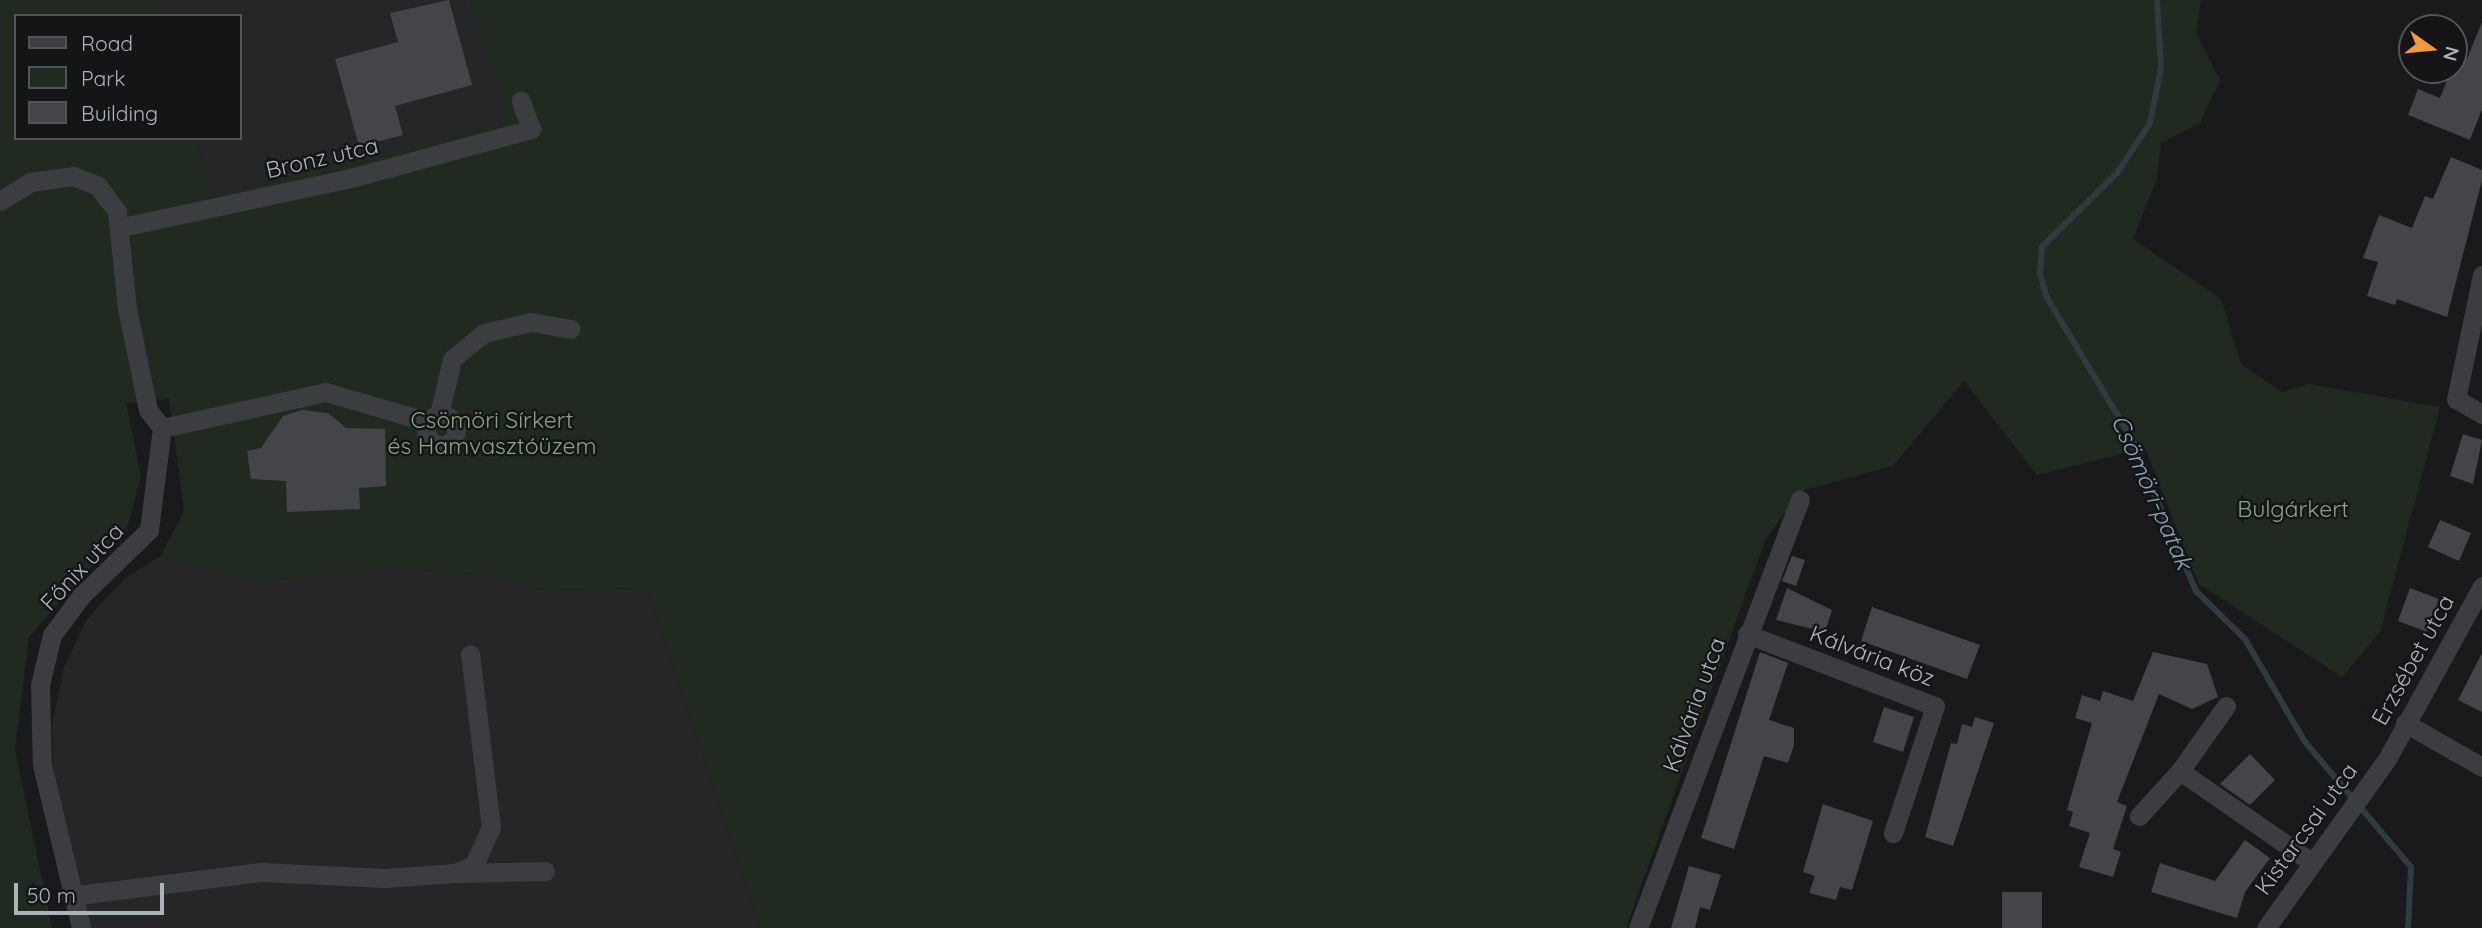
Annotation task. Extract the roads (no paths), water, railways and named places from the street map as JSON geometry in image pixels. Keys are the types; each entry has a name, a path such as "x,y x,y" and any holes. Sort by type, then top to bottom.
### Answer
{"street":[{"name":"Bronz utca","path":"122,227 351,178 531,129 521,101"},
{"path":"0,201 30,182 73,176 96,185 122,227 127,308 148,410 162,428 326,392 433,419 452,359 484,332 531,322 570,329"},
{"path":"2482,275 2456,399 2482,414"},
{"name":"Főnix utca","path":"81,928 71,896 42,765 40,685 52,635 81,596 149,530 162,428"},
{"name":"Kálvária utca","path":"1638,928 1746,634 1800,500"},
{"name":"Erzsébet utca","path":"2387,759 2482,586"},
{"name":"Kálvária köz","path":"1746,634 1935,706 1893,833"},
{"path":"455,873 474,865 491,827 470,654"},
{"path":"2139,816 2180,771 2226,706"},
{"path":"2405,723 2482,767"},
{"name":"Kistarcsai utca","path":"2266,928 2310,861 2344,823 2387,759"},
{"path":"2180,771 2310,861"},
{"path":"71,896 262,872 545,871"}],"waterway":[{"name":"Csömöri-patak","path":"2157,0 2161,68 2150,123 2117,173 2042,247 2040,273 2046,296 2129,434 2196,591 2245,639 2305,742 2411,867 2408,928"}],"park label":[{"name":"Csömöri Sírkert és Hamvasztóüzem","path":"492,433"},
{"name":"Bulgárkert","path":"2293,509"}]}
